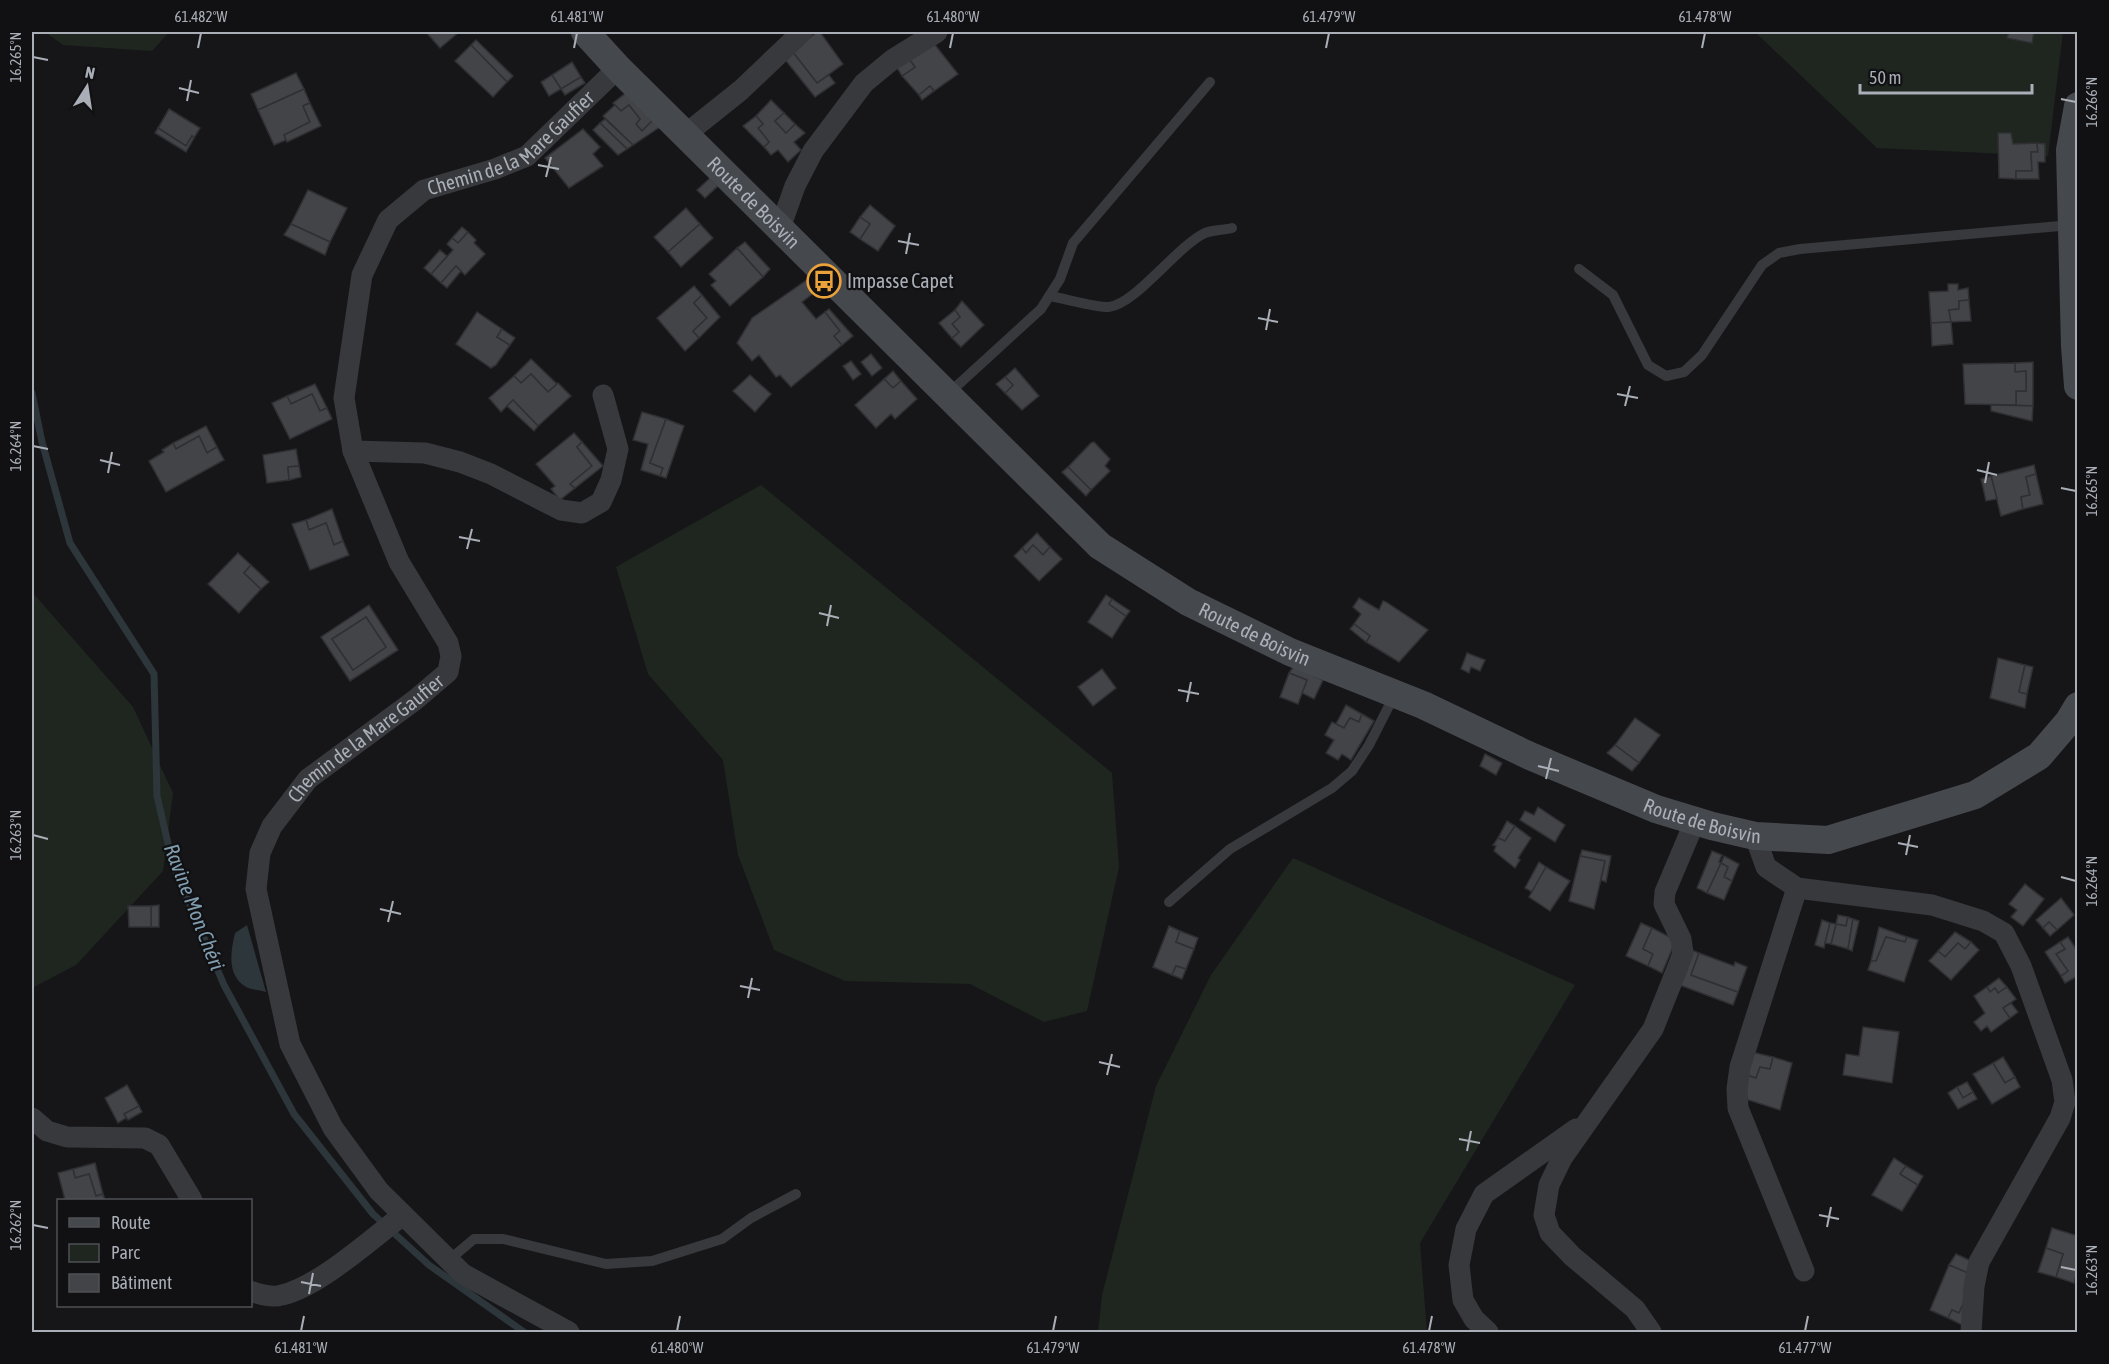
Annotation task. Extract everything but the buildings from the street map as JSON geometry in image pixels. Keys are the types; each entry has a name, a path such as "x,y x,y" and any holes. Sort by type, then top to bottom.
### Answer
{"main road":[{"name":"Route de Boisvin","path":"585,32 618,68 1100,546 1188,602 1290,652 1423,705 1530,756 1656,809 1755,836 1828,840 1976,795 2039,756 2069,721 2078,706"},
{"path":"2078,106 2070,150 2078,386"}],"street":[{"path":"686,134 741,90 802,32"},
{"path":"780,228 795,186 813,151 864,83 892,60 937,32"},
{"name":"Chemin de la Mare Gaufier","path":"569,1332 463,1274 379,1191 333,1128 290,1044 256,889 260,853 272,826 308,779 415,700 448,672 452,656 448,643 399,562 353,451 344,398 362,275 388,220 424,190 495,169 527,156 618,68"},
{"path":"353,451 425,453 460,462 491,474 561,510 582,513 601,502 611,480 618,449 603,395"},
{"path":"1651,1332 1635,1309 1572,1256 1550,1233 1544,1215 1548,1185 1562,1158 1653,1029 1679,964 1683,953 1681,939 1664,904 1665,892 1695,821"},
{"path":"1755,836 1766,867 1797,888 1932,905 1983,921 2004,933 2020,966 2071,1101 1979,1262 1974,1286 1971,1332"},
{"path":"1797,888 1740,1067 1737,1089 1738,1108 1804,1271"},
{"path":"32,1118 48,1131 67,1137 145,1138 159,1145 191,1199"},
{"path":"1488,1332 1474,1319 1463,1300 1459,1265 1466,1229 1484,1194 1589,1120"},
{"path":"252,1292 262,1296 281,1296 313,1283 403,1215"}],"lane":[{"path":"948,394 1041,309 1060,279 1073,243 1210,82"},
{"path":"1579,269 1613,295 1648,365 1666,376 1684,372 1702,355 1762,265 1779,253 1919,237 2072,225"},
{"path":"1049,296 1109,307 1124,300 1140,288 1191,242 1206,233 1232,228"},
{"path":"1169,902 1230,849 1332,788 1352,771 1369,746 1395,694"},
{"path":"448,1260 474,1239 503,1239 606,1264 652,1260 722,1239 751,1218 795,1194"}],"green space":[{"path":"45,32 169,32 152,51 63,45"},
{"path":"1755,32 2063,32 2048,156 1877,148"},
{"path":"761,485 1112,773 1119,867 1087,1011 1044,1022 970,984 845,981 774,950 738,855 723,760 648,674 616,567"},
{"path":"32,592 133,707 173,793 163,871 76,965 32,988"},
{"path":"1293,858 1575,985 1420,1243 1427,1332 1098,1332 1102,1295 1156,1086 1211,975"}],"shaded area":[{"path":"247,925 266,992 246,987 235,976 233,969 231,955 235,933"}],"waterway":[{"name":"Ravine Mon Chéri","path":"32,393 42,442 70,543 154,674 157,796 173,865 224,985 294,1114 373,1214 429,1265 524,1332"}],"place":[{"name":"Impasse Capet","path":"824,281"}]}
